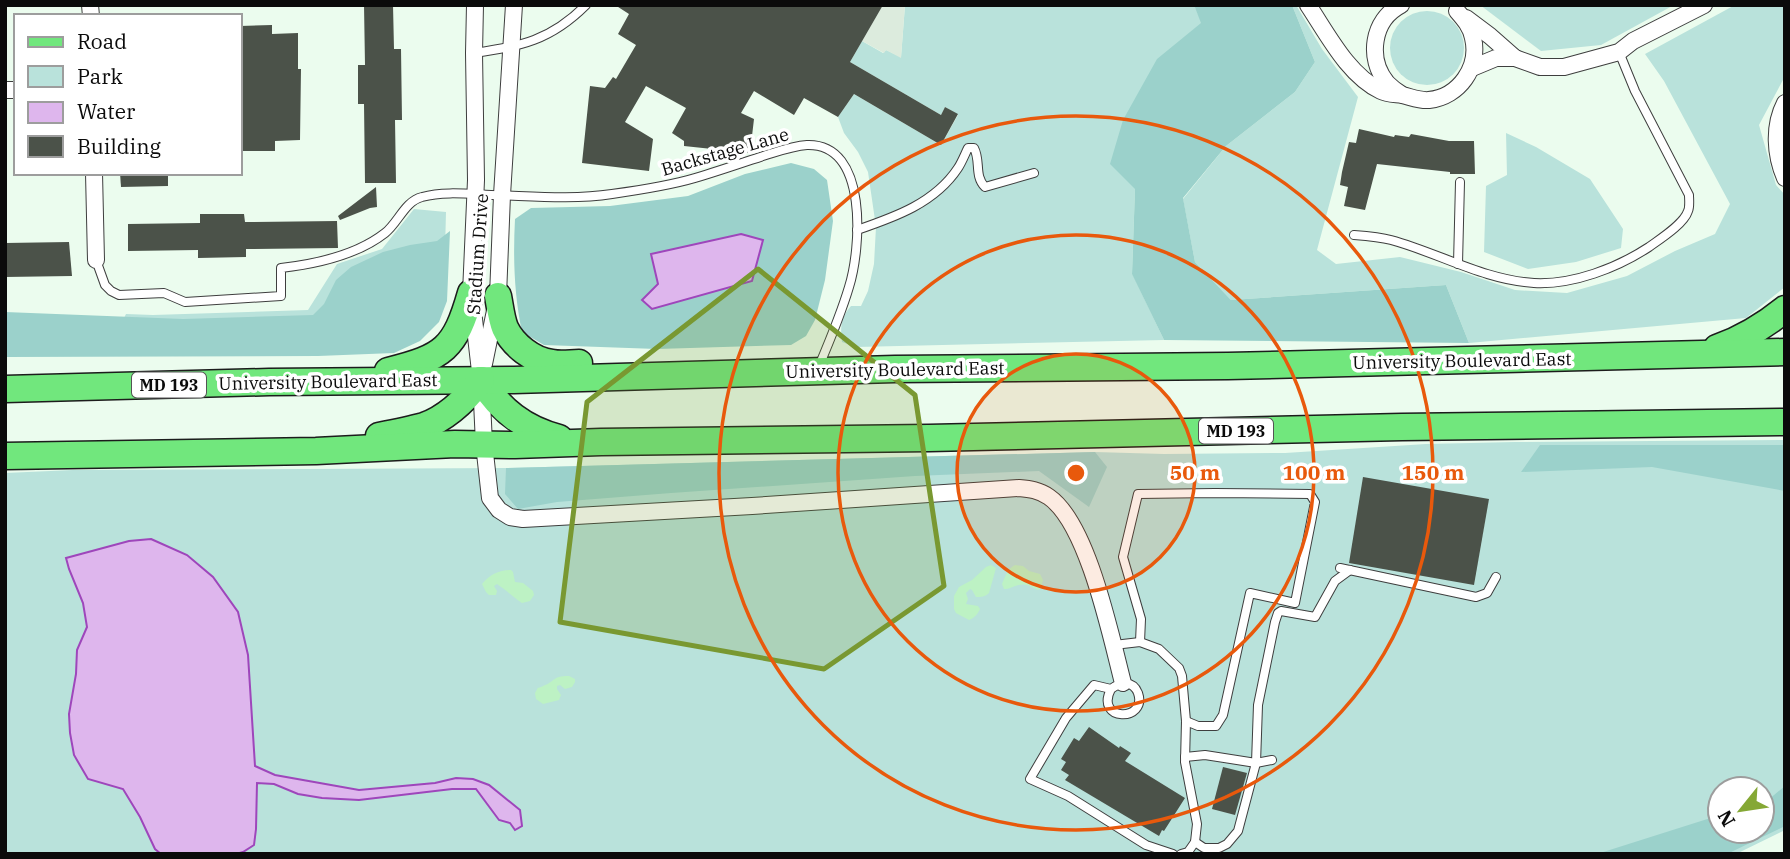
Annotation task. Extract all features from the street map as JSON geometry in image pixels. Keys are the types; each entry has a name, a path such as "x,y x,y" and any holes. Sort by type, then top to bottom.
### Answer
{"main road":[{"path":"333,382 415,365 437,355 457,334 471,293"},
{"path":"498,296 504,326 509,335 533,356 550,363 671,362 705,373"},
{"path":"1698,354 1741,339 1785,309"},
{"name":"University Boulevard East","path":"5,389 908,369 1113,368 1561,359 1785,352"},
{"path":"316,451 425,425 462,402 481,380 490,394 521,424 557,438 601,442"},
{"name":"MD 193","path":"5,456 316,451 484,444 1785,422"}],"street":[{"name":"Stadium Drive","path":"475,5 475,194 471,293 481,380"},
{"name":"Stadium Drive","path":"481,380 498,296 514,5"},
{"path":"1308,5 1342,56 1361,78 1383,92 1429,100 1455,90 1472,68 1475,52 1473,37 1467,22 1452,8"},
{"path":"1401,5 1383,21 1376,36 1374,54 1378,71 1388,85 1402,95"},
{"path":"1452,8 1516,58 1540,67 1564,67 1619,52 1633,41 1704,5"},
{"path":"1472,68 1496,58 1516,58"},
{"path":"1785,103 1778,123 1777,149 1785,178"},
{"path":"94,175 96,260"},
{"path":"481,380 490,498 499,510 510,517 523,519 752,506 1019,488 1036,490 1058,505 1074,529 1090,566 1113,646 1117,686"}],"lane":[{"path":"474,53 511,48 542,38 586,5"},
{"path":"1354,235 1388,239 1502,278 1534,283 1564,282 1594,274 1643,251 1674,229 1688,211 1689,195 1635,91 1619,52"},
{"name":"Backstage Lane","path":"96,260 106,285 119,295 164,293 185,302 281,296 281,268 308,265 370,244 390,229 418,197 443,194 599,196 650,189 794,147 816,146 832,152 840,159 854,189 857,211 850,286 816,372"},
{"path":"857,230 916,206 937,192 958,168 968,148 974,148 978,156 977,174 985,187 1034,173"},
{"path":"1458,264 1460,182"},
{"path":"1140,642 1141,619 1123,556 1138,494 1310,494 1315,502 1294,603 1250,593 1223,715 1216,726 1198,726 1186,721"},
{"path":"1340,568 1476,597 1487,593 1496,577"},
{"path":"1195,842 1203,848 1219,848 1232,840 1238,831 1256,763 1258,705 1278,613 1281,611 1315,617 1335,581 1350,570"},
{"path":"1113,646 1140,642 1159,649 1179,668 1182,676 1186,721 1185,757 1197,824 1195,842 1188,852 1181,854"},
{"path":"1117,686 1094,685 1066,718 1030,779 1068,796 1146,845 1173,854"},
{"path":"1185,757 1205,755 1256,763 1272,760"}],"highlighted area":[{"path":"758,269 915,395 944,586 824,669 560,622 587,402"}],"green space":[{"path":"905,5 1194,5 1202,23 1157,60 1135,189 1132,273 1164,340 856,347 842,342 841,327 845,314 851,306 861,306 868,291 874,264 876,227 868,172 844,133 838,117 854,94 941,145 958,115 945,107 941,115 850,62 862,41 883,53 886,50 901,57"},
{"path":"1292,5 1296,5 1322,49 1358,97 1317,250 1336,264 1400,257 1461,272 1515,290 1567,293 1627,276 1715,234 1730,204 1664,81 1645,54 1735,5 1785,5 1785,76 1759,125 1776,185 1785,195 1785,287 1746,318 1469,343 1446,285 1231,300 1195,262 1183,199 1226,146 1295,92 1315,62"},
{"path":"1480,5 1674,5 1601,45 1541,51"},
{"path":"1427,11 1441,14 1453,22 1461,34 1464,48 1461,62 1453,74 1441,82 1427,85 1413,82 1401,74 1393,62 1390,48 1393,34 1401,22 1413,14"},
{"path":"1506,133 1536,147 1590,179 1623,229 1621,248 1576,262 1528,269 1484,252 1486,186 1507,175"},
{"path":"414,209 446,212 444,290 400,339 108,350 126,314 308,310 337,264 382,249"},
{"path":"1785,440 1785,830 1776,834 1776,775 1706,775 1706,845 1754,845 1736,854 5,854 5,473 73,470 506,468 1095,452 1285,453 1426,444"}],"shaded area":[{"path":"883,5 905,5 901,58 886,50 884,53 862,41"},
{"path":"1194,5 1292,5 1315,62 1295,92 1226,146 1183,198 1195,262 1231,300 1446,285 1469,343 1164,340 1132,274 1135,189 1110,164 1123,120 1157,59 1201,23"},
{"path":"791,163 814,169 827,180 833,221 825,280 815,320 806,336 791,345 657,349 544,345 522,332 515,276 515,219 531,208 610,206 688,196 745,174","holes":["652,254 752,281 643,300 658,284"]},
{"path":"450,231 447,301 439,322 420,341 394,353 318,356 5,357 5,312 183,319 313,315 324,304 336,280 351,267 383,252 437,241"},
{"path":"1540,445 1785,445 1785,491 1652,467 1521,472"},
{"path":"1095,452 1107,467 1089,507 1039,471 915,476 671,493 557,502 518,509 505,494 506,468"},
{"path":"1785,786 1785,826 1776,830 1776,793"},
{"path":"1706,819 1706,845 1746,845 1727,854 1597,854"}],"sand":[{"path":"991,565 996,568 989,593 976,597 970,589 966,593 966,604 978,606 978,613 969,620 956,613 954,596 959,587"},
{"path":"1015,565 1040,574 1043,580 1041,588 1038,590 1022,585 1004,589 1002,584 1010,568"},
{"path":"511,570 515,582 523,583 533,591 534,595 530,601 522,603 497,584 494,586 496,595 486,592 482,584 488,578 498,572"},
{"path":"569,676 575,679 575,682 572,687 565,689 557,686 561,695 559,700 543,704 536,699 538,688 557,678"}],"water":[{"path":"741,234 763,240 752,281 652,309 642,300 658,284 651,254"},
{"path":"151,539 187,555 213,577 238,612 248,655 255,766 275,775 359,790 435,783 456,778 473,779 489,785 520,810 522,826 515,830 510,823 499,820 476,789 452,789 359,800 298,794 274,784 257,783 254,845 236,854 161,854 155,849 123,789 88,779 74,755 69,714 77,650 87,627 83,603 66,558 129,541"}],"building":[{"path":"364,5 393,5 394,49 401,49 402,120 395,120 396,183 365,183 364,104 358,104 358,65 365,65"},
{"path":"615,5 883,5 850,62 941,115 945,107 958,114 941,145 854,94 838,117 804,98 794,115 754,91 741,113 754,119 750,153 684,146 684,141 672,133 686,108 646,86 625,122 653,139 649,171 582,163 590,86 605,88 613,77 616,79 636,45 618,34 629,14"},
{"path":"272,25 272,34 298,33 298,69 301,69 300,140 275,141 275,151 242,151 242,26"},
{"path":"1359,129 1394,137 1409,137 1411,134 1449,141 1474,141 1475,174 1450,174 1377,164 1365,210 1344,206 1348,187 1340,185 1342,172 1349,142 1356,143"},
{"path":"120,175 168,175 168,186 121,187"},
{"path":"376,187 377,207 340,220 338,216"},
{"path":"200,214 244,214 245,222 337,221 338,248 246,249 246,257 198,258 198,250 128,251 128,224 200,223"},
{"path":"69,242 72,276 5,277 5,243"},
{"path":"1363,477 1489,499 1474,585 1349,563"},
{"path":"1089,727 1131,753 1125,761 1185,798 1159,836 1065,780 1069,775 1061,770 1066,762 1061,759 1074,738 1079,741"},
{"path":"1223,767 1247,773 1235,815 1212,809"}]}
